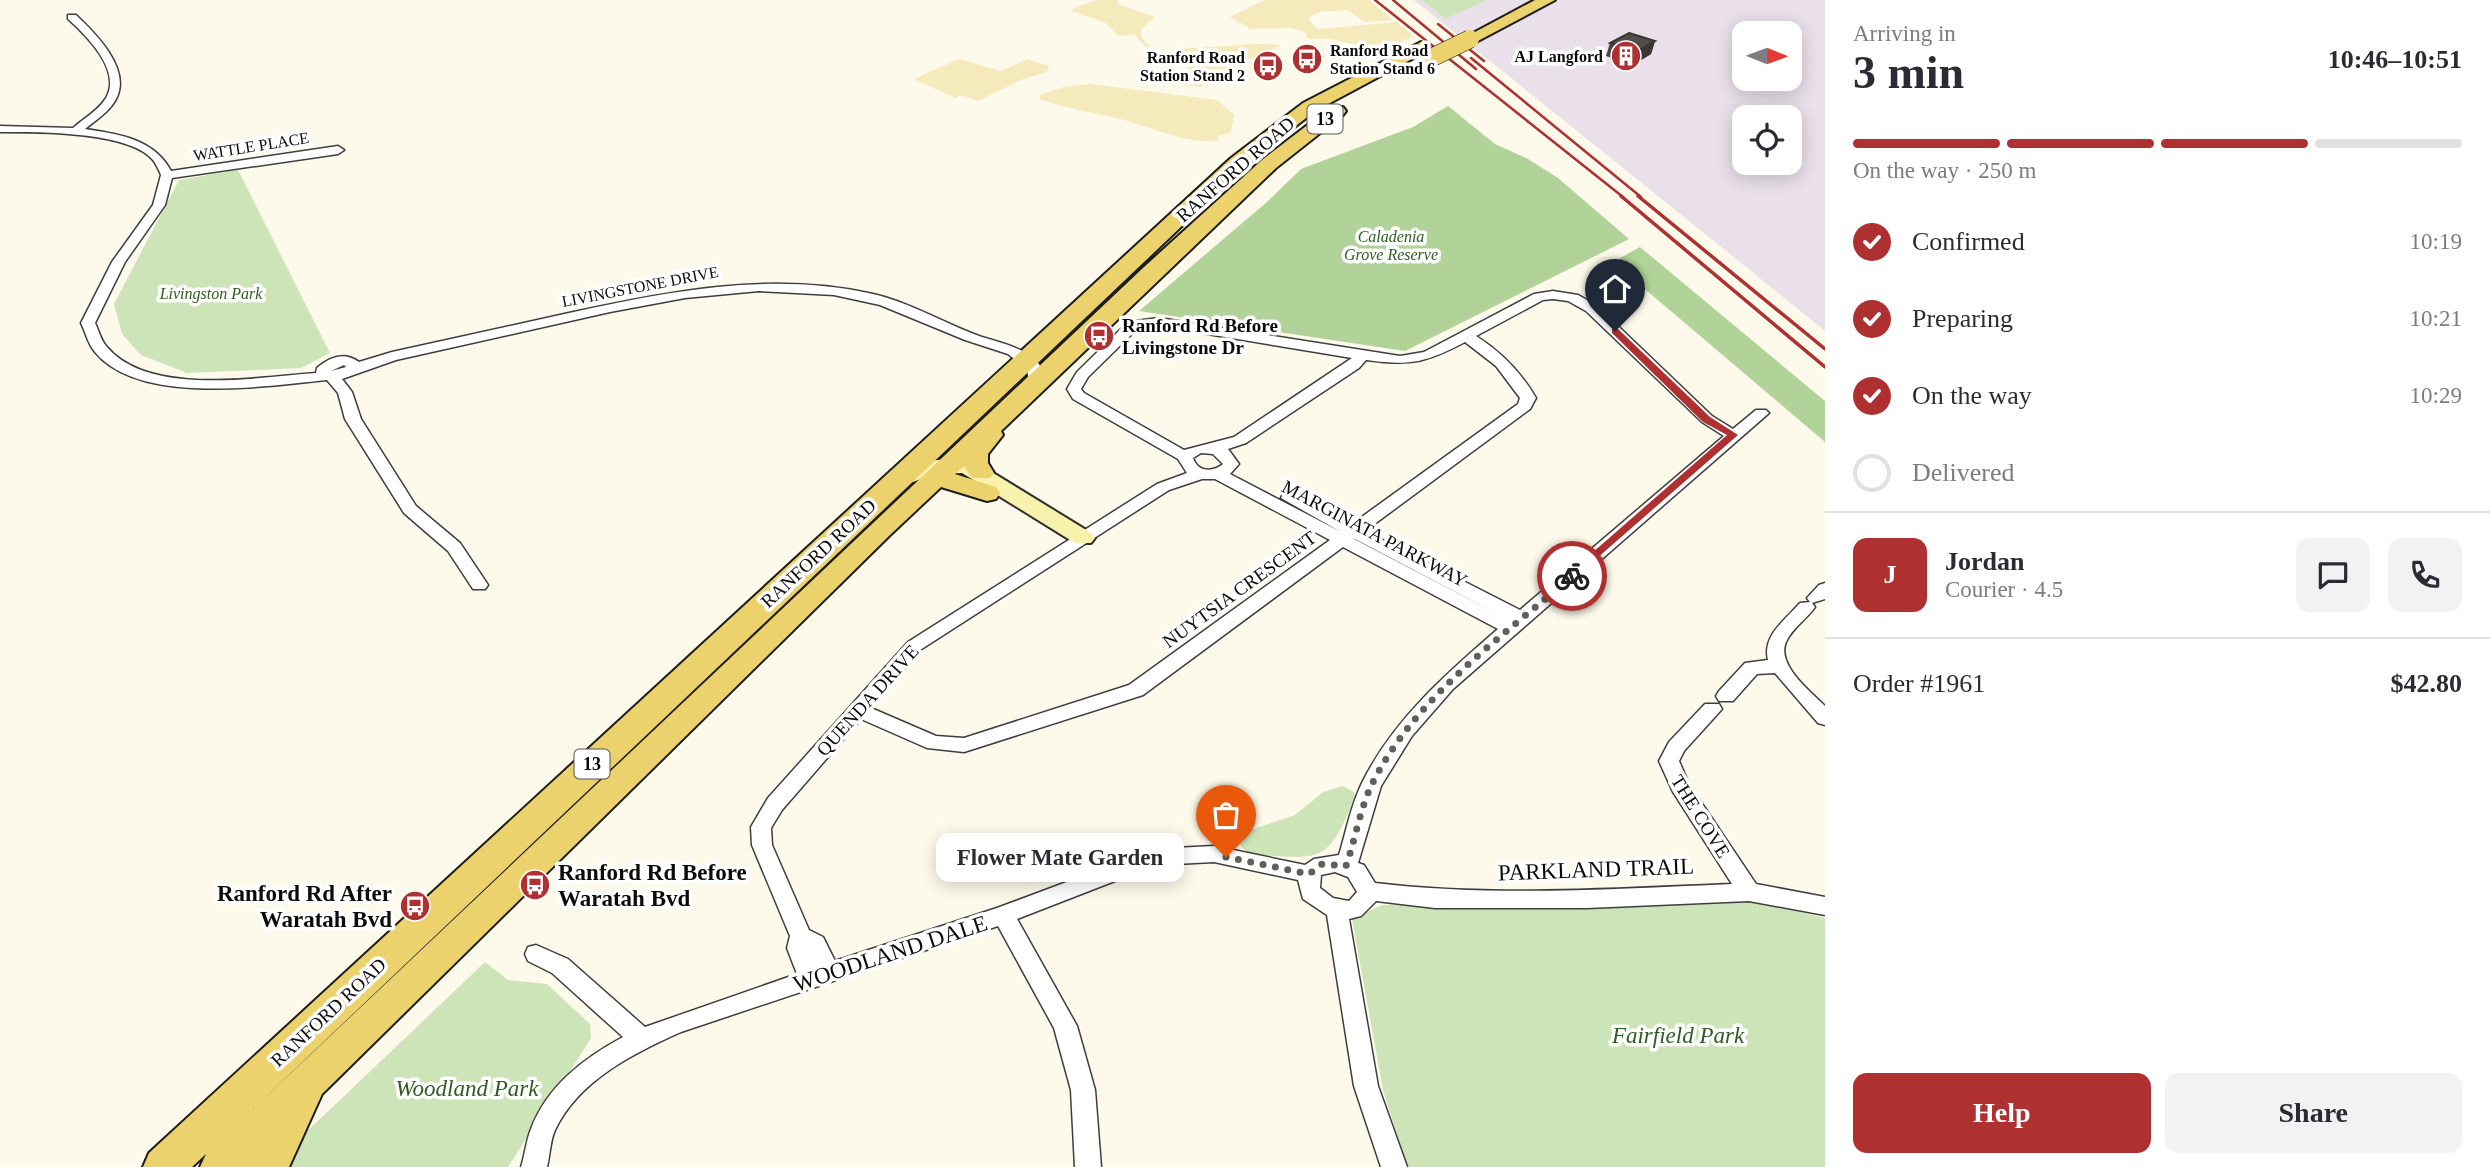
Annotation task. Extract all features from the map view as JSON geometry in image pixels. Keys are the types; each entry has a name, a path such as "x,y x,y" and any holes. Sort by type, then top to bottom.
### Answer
{"main road":[{"name":"RANFORD ROAD","path":"1464,34 1517,0"},
{"name":"RANFORD ROAD","path":"220,1167 928,467 1028,360 1238,162 1278,130 1334,92 1548,0"},
{"name":"RANFORD ROAD","path":"174,1164 928,467 1004,415 1028,360 1080,344 1151,273 1289,146 1427,52"},
{"path":"928,467 933,480 984,483 975,463 975,453 1004,415"},
{"path":"268,1167 311,1078"}],"street":[{"path":"72,17 113,70 117,82 112,97 76,131"},
{"path":"0,129 76,131 132,142 149,150 166,167 168,175 162,199 104,285 88,323 102,352 140,375 190,384 254,383 329,372 345,392 354,419 388,478 410,509 454,547 479,585"},
{"name":"WATTLE PLACE","path":"168,175 338,150"},
{"name":"LIVINGSTONE DRIVE","path":"329,372 689,291 754,286 809,288 872,298 915,310 973,338 1004,358 1028,360"},
{"name":"MARGINATA PARKWAY","path":"1517,624 1078,397 1074,389 1079,379 1133,325 1147,321 1340,352 1414,360 1539,297 1565,295 1579,299 1707,419 1733,435"},
{"name":"NUYTSIA CRESCENT","path":"858,710 934,743 964,745 1113,699 1150,680 1525,406 1528,398 1523,387 1492,353 1466,336"},
{"path":"1340,352 1344,369"},
{"path":"1188,456 1240,440 1362,355"},
{"path":"345,392 349,367"},
{"path":"1346,866 1371,785 1405,731 1446,684 1761,413"},
{"path":"1219,468 1240,440"},
{"name":"MARGINATA PARKWAY","path":"1212,449 1219,468"},
{"name":"QUENDA DRIVE","path":"1163,487 1188,456"},
{"name":"QUENDA DRIVE","path":"819,976 798,947 801,936 762,845 761,827 775,804 914,646 1163,487 1219,468"},
{"path":"984,483 1076,542"},
{"path":"1816,598 1776,642 1774,653 1778,666 1825,718"},
{"name":"THE COVE","path":"1749,892 1680,787 1669,761 1676,747 1752,668 1778,666"},
{"name":"WOODLAND DALE","path":"534,1167 545,1126 582,1075 642,1039 675,1024 1003,915 1155,857 1214,854 1309,874"},
{"path":"1322,864 1346,866 1363,878 1368,891 1361,906 1337,910 1317,901 1309,890 1309,874 1322,864"},
{"name":"PARKLAND TRAIL","path":"1368,891 1435,899 1587,898 1749,892 1825,906"},
{"path":"1337,910 1366,1086 1394,1167"},
{"path":"1003,915 1065,1026 1083,1090 1088,1167"},
{"path":"536,954 560,967 642,1039"}],"shaded area":[{"path":"1414,0 1825,0 1825,331"}],"green space":[{"path":"1422,0 1487,0 1445,19"},
{"name":"Caladenia Grove Reserve","path":"1448,106 1495,144 1528,159 1558,178 1629,239 1405,351 1139,311 1267,202 1301,169 1413,127"},
{"name":"Livingston Park","path":"238,170 330,353 301,368 187,373 141,355 122,334 114,304 179,180"},
{"path":"1640,247 1825,401 1825,442 1613,262"},
{"path":"1342,786 1354,792 1355,798 1337,836 1320,853 1295,857 1255,855 1247,853 1239,843 1242,833 1295,815 1323,792"},
{"name":"Fairfield Park","path":"1751,900 1825,918 1825,1167 1407,1167 1383,1090 1352,919 1382,905"},
{"name":"Woodland Park","path":"485,962 508,980 547,984 590,1024 591,1038 508,1167 277,1167 279,1158"}],"sand":[{"path":"1096,0 1118,0 1118,4 1155,17 1141,29 1142,38 1150,47 1146,47 1134,34 1118,36 1106,23 1070,10"},
{"path":"1264,0 1369,0 1393,20 1365,22 1347,10 1319,12 1310,17 1310,21 1318,29 1397,22 1414,36 1389,46 1372,48 1329,39 1307,38 1305,32 1291,28 1251,29 1230,17"},
{"path":"1282,45 1210,76 1201,87 1184,85 1189,70 1175,53 1176,49"},
{"path":"959,59 1001,71 1027,59 1049,66 1047,72 1023,79 978,101 961,95 955,98 914,79"},
{"path":"1090,84 1217,100 1234,115 1231,132 1218,136 1218,141 1194,140 1040,99 1039,95 1064,87"}],"building":[{"path":"1629,33 1655,41 1637,51 1610,43"}],"railway":[{"path":"1375,0 1623,197"},
{"path":"1393,0 1476,69"},
{"path":"1438,24 1484,61"},
{"path":"1471,58 1641,197"},
{"path":"1621,196 1825,367"},
{"path":"1638,196 1825,349"}],"way so far":[{"path":"1226,857 1309,874 1314,867 1322,864 1336,863 1346,866 1371,785 1405,731 1446,684 1572,576"}],"place":[{"name":"AJ Langford","path":"1626,56"},
{"name":"Ranford Road Station Stand 6","path":"1307,59"},
{"name":"Ranford Road Station Stand 2","path":"1268,66"},
{"name":"Ranford Rd Before Livingstone Dr","path":"1099,336"},
{"name":"Flower Mate Garden","path":"1226,857"},
{"name":"Ranford Rd Before Waratah Bvd","path":"535,885"},
{"name":"Ranford Rd After Waratah Bvd","path":"415,906"}],"route":[{"path":"1572,576 1733,435 1707,419 1615,331"}]}
